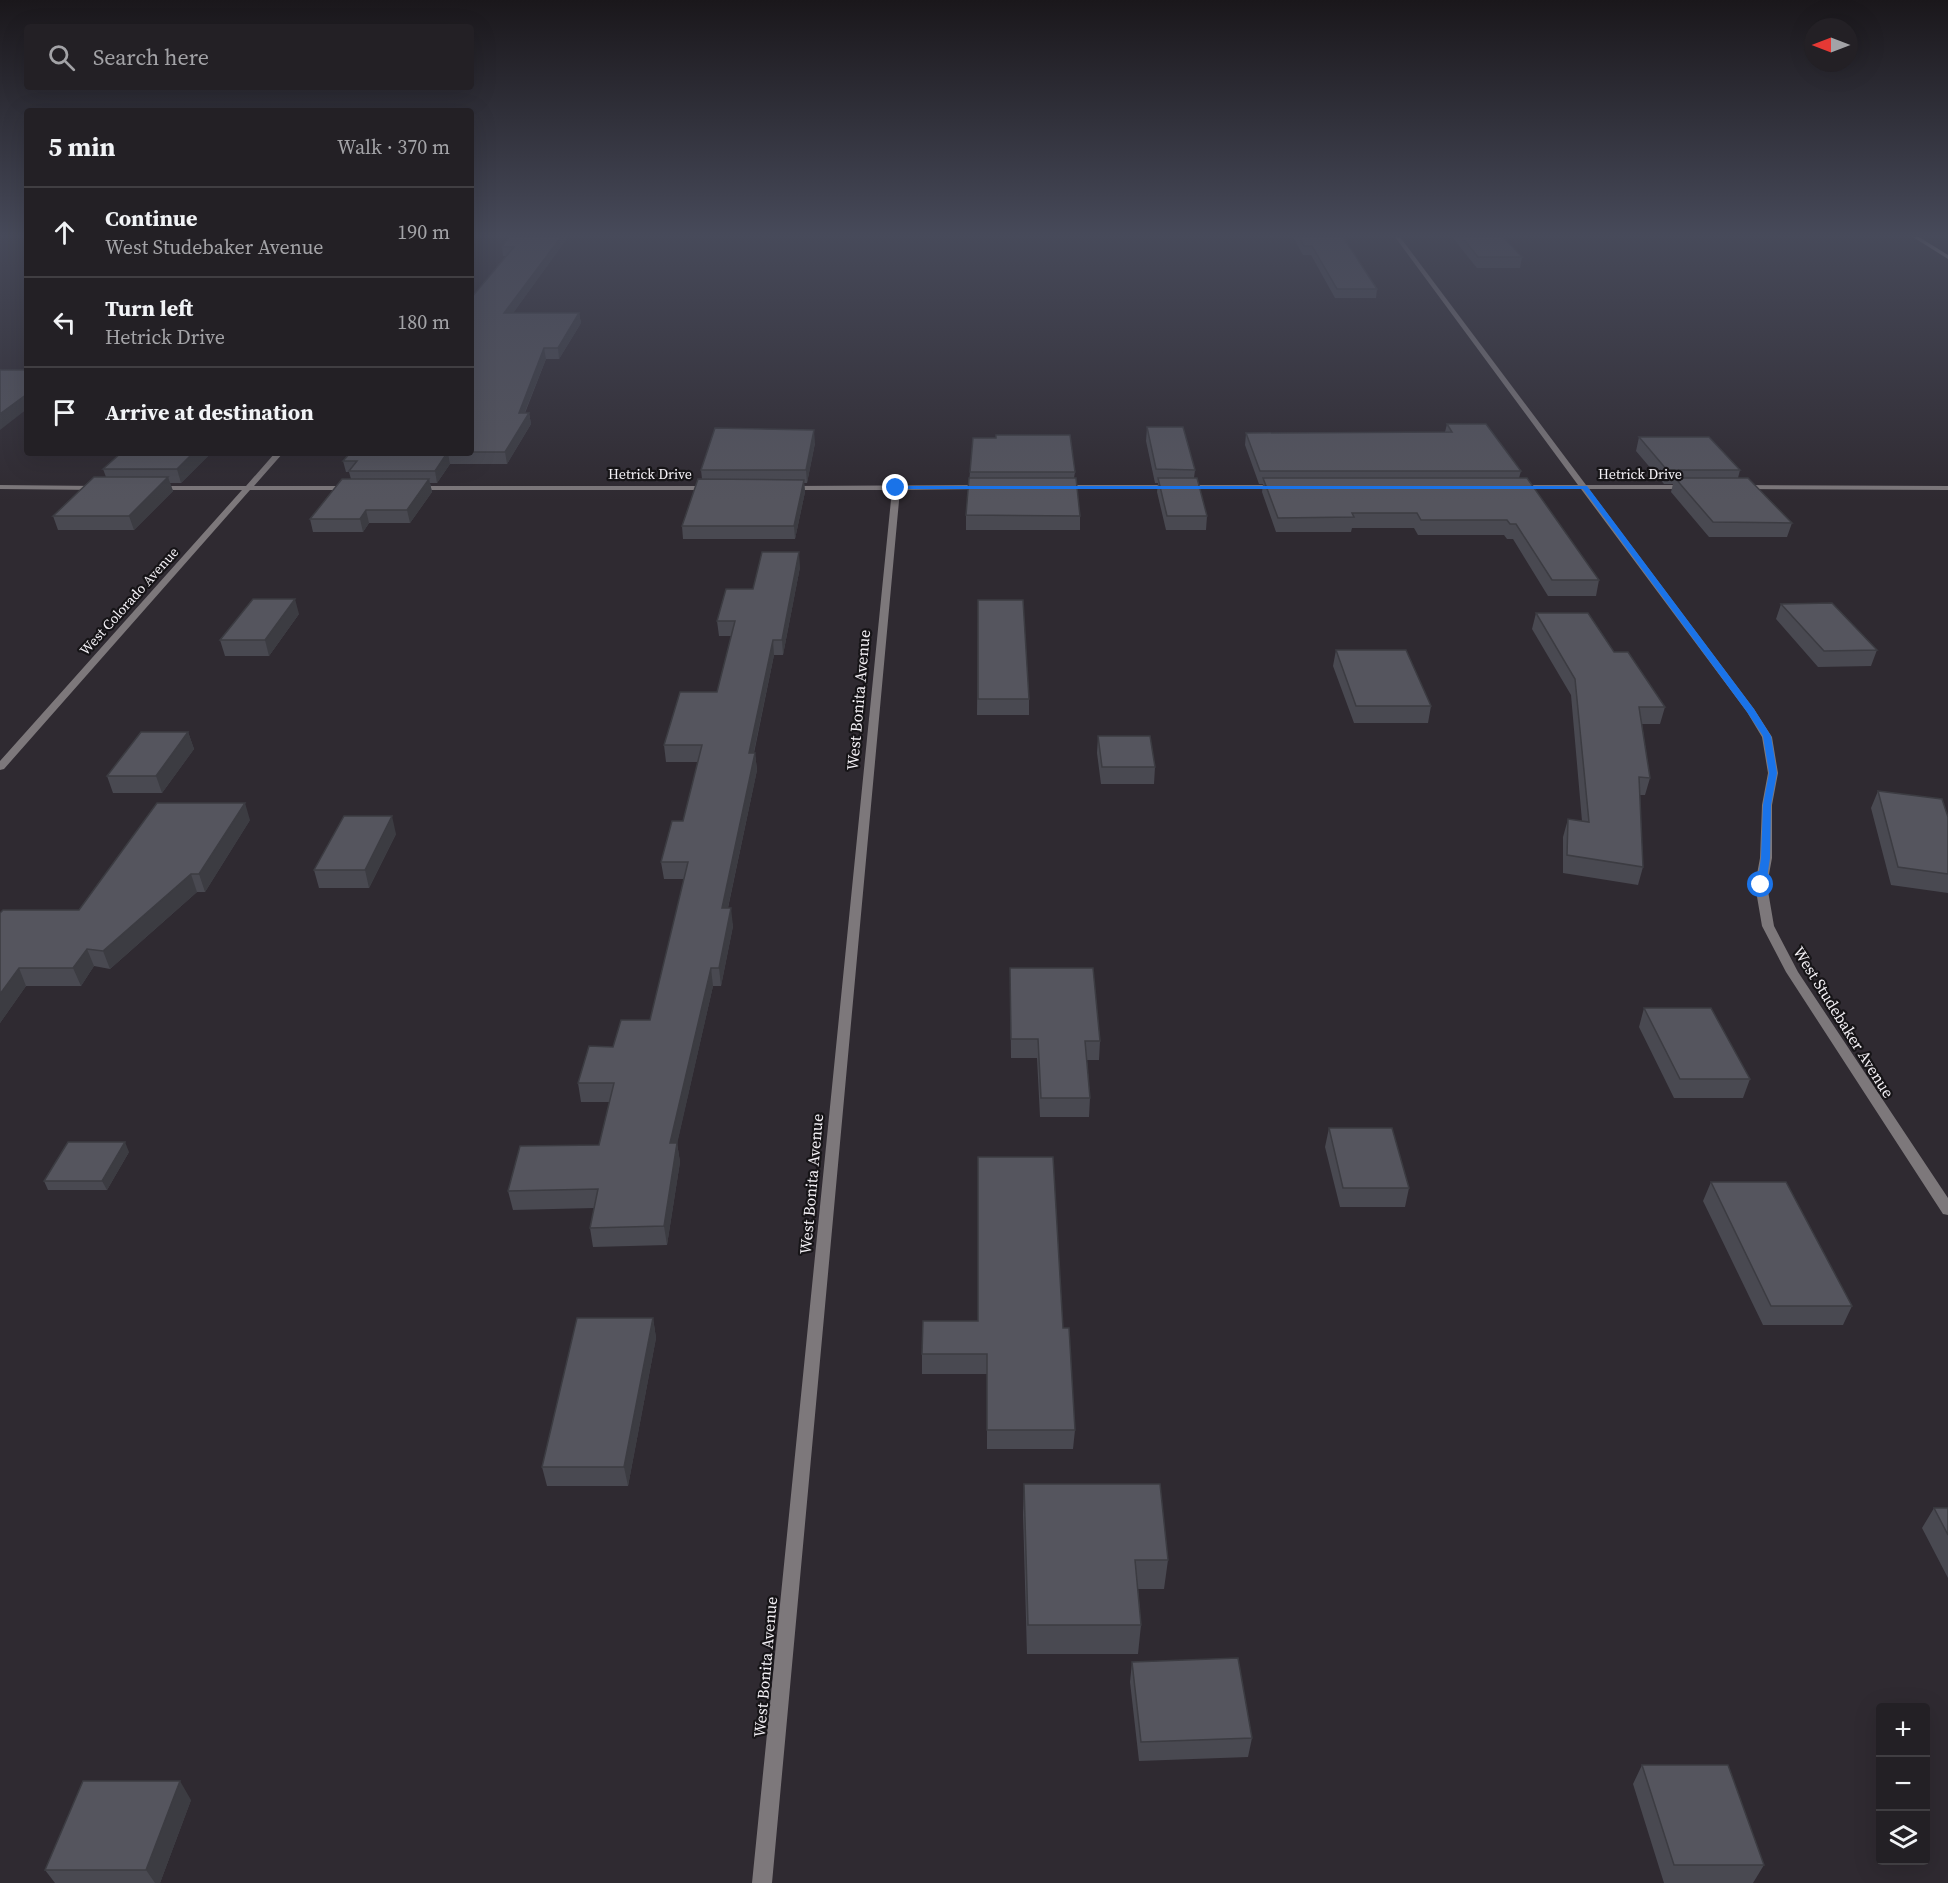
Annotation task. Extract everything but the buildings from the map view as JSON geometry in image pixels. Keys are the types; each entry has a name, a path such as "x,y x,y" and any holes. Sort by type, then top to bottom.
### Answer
{"street":[{"name":"West Studebaker Avenue","path":"1463,325 1751,711 1767,736 1773,773 1767,805 1766,858 1761,885 1768,926 1792,972 1948,1210"},
{"name":"West Colorado Avenue","path":"0,768 276,456"},
{"path":"0,487 106,488"},
{"path":"778,488 991,487"},
{"path":"1051,487 1288,487"},
{"name":"Hetrick Drive","path":"1513,487 1702,487"},
{"path":"153,488 365,488"},
{"name":"Hetrick Drive","path":"400,488 719,488"},
{"name":"West Bonita Avenue","path":"762,1883 896,488"},
{"path":"1737,488 1948,488"}],"route":[{"path":"896,488 1585,487 1751,711 1767,736 1773,773 1767,805 1766,858 1761,885"}]}
